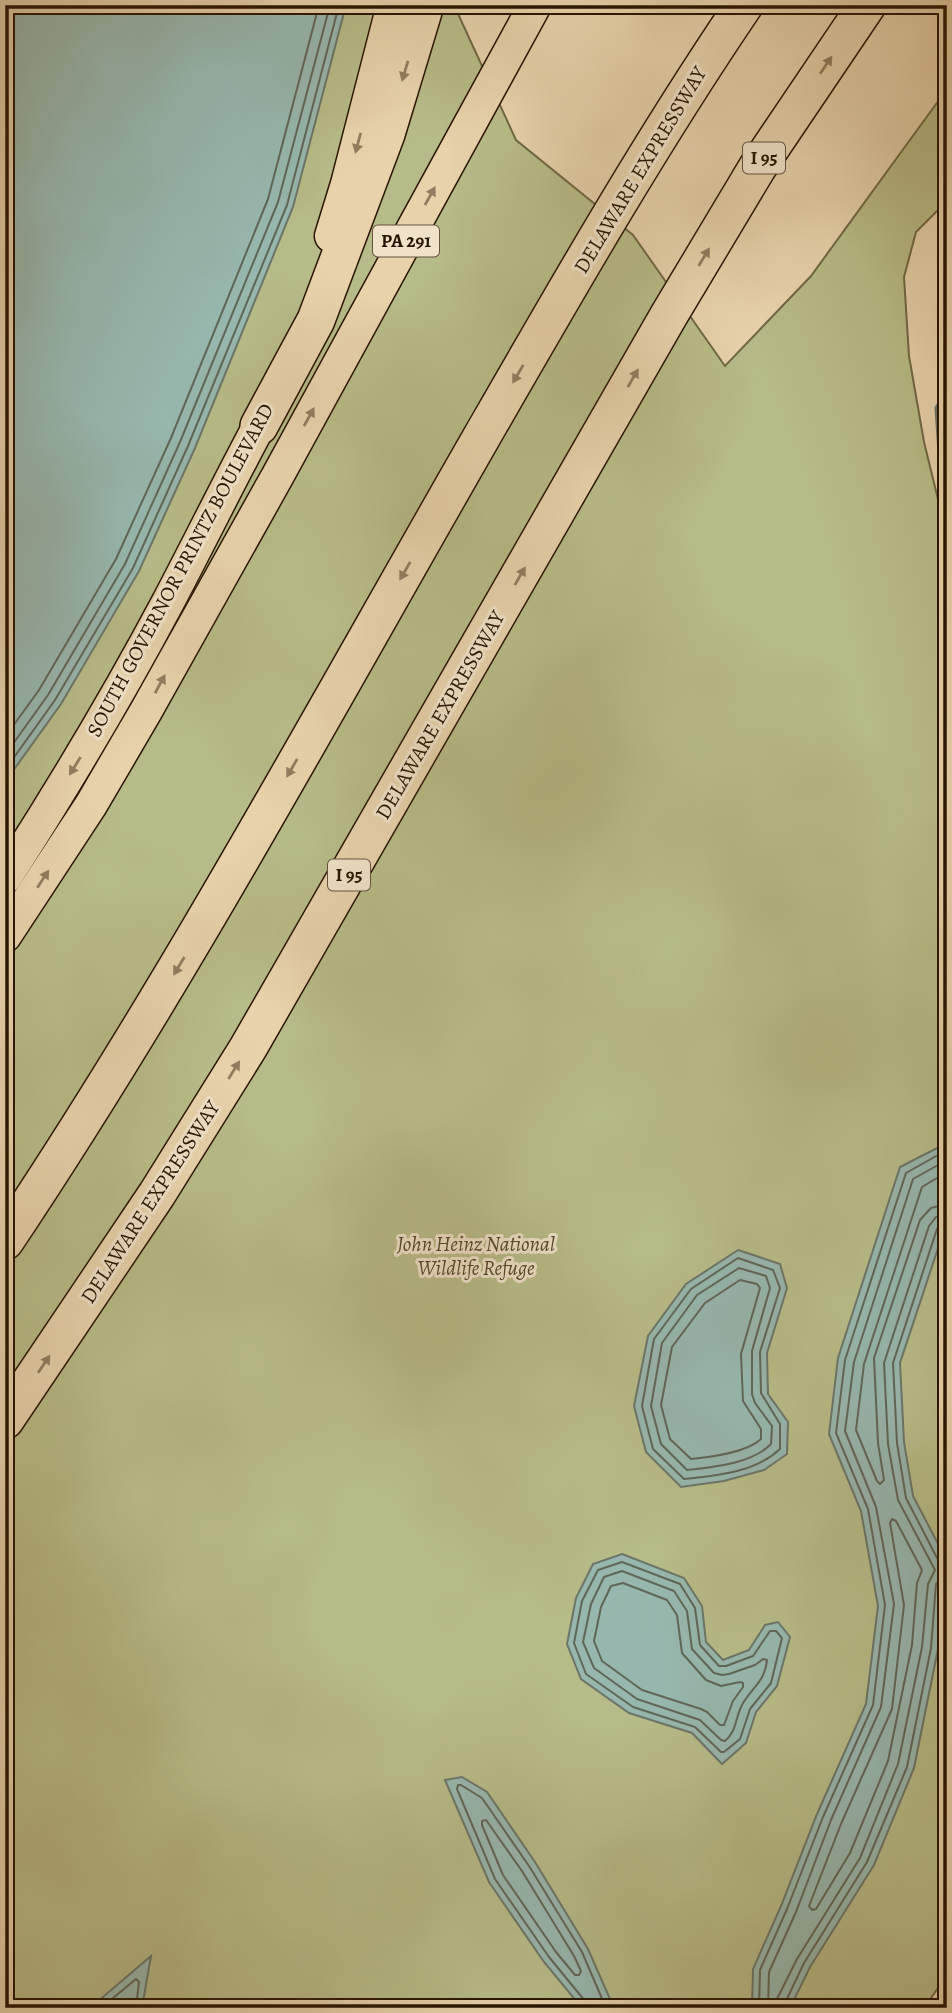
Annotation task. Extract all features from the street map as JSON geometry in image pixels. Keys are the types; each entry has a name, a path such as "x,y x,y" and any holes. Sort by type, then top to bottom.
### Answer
{"highway":[{"path":"259,426 316,320 386,134 425,5"},
{"name":"DELAWARE EXPRESSWAY","path":"5,1241 98,1098 185,955 552,315 671,116 744,5"},
{"name":"DELAWARE EXPRESSWAY","path":"5,1420 157,1194 248,1048 669,315 757,168 867,5"}],"main road":[{"name":"SOUTH GOVERNOR PRINTZ BOULEVARD","path":"5,878 123,685 259,426 320,270 335,224 393,5"},
{"name":"SOUTH GOVERNOR PRINTZ BOULEVARD","path":"5,936 91,805 277,477 535,5"}],"green space":[{"name":"John Heinz National Wildlife Refuge","path":"5,5 454,5 516,140 633,235 725,366 811,276 947,89 947,201 916,232 904,277 909,356 924,442 947,536 947,1975 924,2008 5,2008"}],"water":[{"path":"5,5 346,5 293,207 195,448 139,571 61,704 5,782"},
{"path":"947,1143 947,1221 900,1363 904,1442 913,1496 946,1559 938,1649 914,1768 874,1865 810,1967 790,2008 752,2008 753,1969 866,1704 878,1606 861,1511 829,1434 838,1358 900,1167"},
{"path":"738,1250 780,1264 787,1288 767,1353 768,1394 788,1422 787,1454 764,1470 724,1481 681,1487 646,1452 634,1406 648,1336 686,1284"},
{"path":"622,1554 684,1578 702,1606 706,1642 723,1660 749,1650 765,1625 778,1622 790,1637 777,1686 756,1712 746,1743 722,1764 692,1733 629,1713 581,1679 567,1644 576,1598 593,1564"},
{"path":"462,1777 487,1792 535,1862 588,1949 614,2008 582,2008 544,1962 489,1882 445,1780"},
{"path":"151,1956 142,2008 90,2008"}],"waterway":[{"path":"947,396 938,408 947,543"}]}
